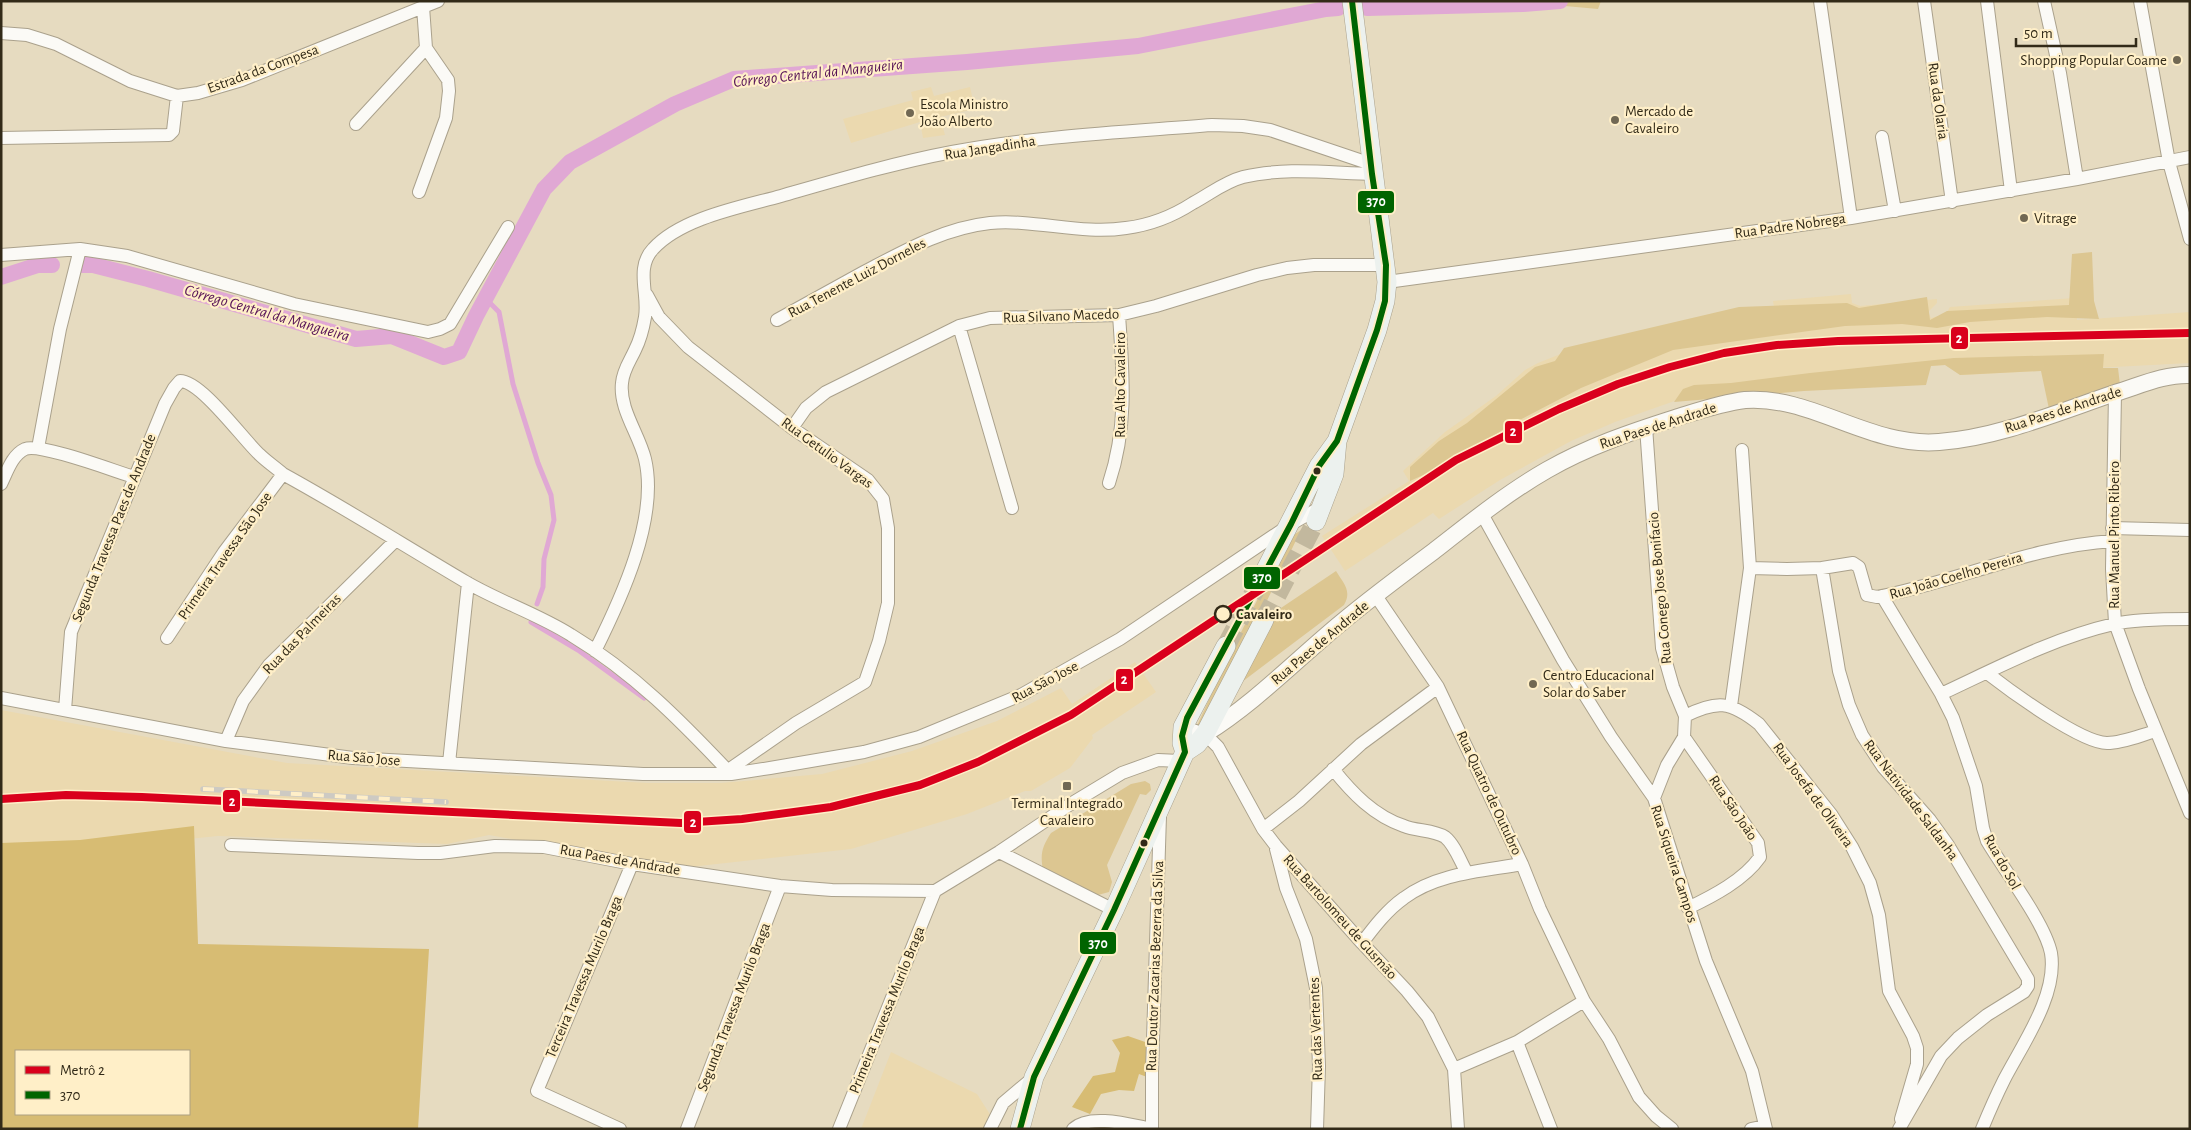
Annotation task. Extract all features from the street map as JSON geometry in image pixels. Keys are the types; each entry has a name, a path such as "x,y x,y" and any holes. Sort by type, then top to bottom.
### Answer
{"main road":[{"path":"1262,577 1320,466 1337,441 1377,330 1385,301 1387,273 1371,169 1352,1"},
{"path":"1319,514 1334,474 1337,441"},
{"path":"1020,1129 1034,1078 1114,910 1160,803 1183,756 1205,734 1264,620"},
{"path":"1183,756 1183,727 1226,646"}],"street":[{"name":"Estrada da Compesa","path":"1,33 27,35 56,44 130,81 177,96 198,93 242,80 438,1"},
{"path":"1820,1 1851,218"},
{"name":"Rua da Olaria","path":"1924,1 1952,202"},
{"path":"1987,1 2011,191"},
{"path":"2044,1 2060,73 2077,180"},
{"path":"2140,1 2169,162 2190,239"},
{"path":"419,192 446,118 449,91 448,80 426,48 423,8"},
{"path":"356,124 426,48"},
{"path":"1,138 169,135 173,132 177,96"},
{"name":"Rua Jangadinha","path":"595,650 619,602 642,530 648,478 645,460 622,398 621,385 626,366 642,332 646,314 646,260 651,250 669,235 705,218 821,185 952,152 1019,142 1122,132 1212,125 1243,126 1270,130 1371,169"},
{"path":"1882,137 1895,211"},
{"name":"Rua Padre Nobrega","path":"1387,273 1851,218 2077,180 2190,158"},
{"name":"Rua Tenente Luiz Dorneles","path":"777,320 903,251 958,229 990,223 1022,222 1090,229 1126,229 1156,222 1193,204 1220,186 1243,177 1281,172 1371,169"},
{"path":"1,255 80,249 127,256 294,304 428,332 450,324 508,227"},
{"path":"38,448 60,330 80,249"},
{"name":"Rua Silvano Macedo","path":"792,428 806,408 826,392 959,326 990,318 1119,315 1287,268 1314,265 1387,273"},
{"name":"Rua Getulio Vargas","path":"645,286 659,317 688,347 792,428 868,480 883,499 886,510 889,554 889,585 886,610 871,668 865,682 796,723 729,772"},
{"name":"Rua Alto Cavaleiro","path":"1110,483 1122,437 1122,365 1119,315"},
{"path":"959,326 1012,508"},
{"name":"Rua Paes de Andrade","path":"1205,734 1238,712 1344,620 1514,490 1590,448 1646,427 1731,402 1769,400 1803,409 1886,437 1912,442 1938,442 1964,439 2018,425 2162,378 2190,375"},
{"name":"Segunda Travessa Paes de Andrade","path":"65,710 71,632 165,404 180,381 188,383 201,391 260,456 283,474"},
{"name":"Rua Manuel Pinto Ribeiro","path":"2115,393 2112,596 2116,623 2156,731 2190,813"},
{"name":"Rua Conego Jose Bonifacio","path":"1646,427 1662,648 1673,687 1684,716 1684,737"},
{"path":"1,484 17,454 26,449 38,448 134,477"},
{"path":"1684,716 1703,707 1717,704 1730,706 1750,568 1742,450"},
{"path":"283,474 468,583 570,634 595,650 628,674 670,711 729,772"},
{"name":"Primeira Travessa São Jose","path":"167,638 224,552 283,474"},
{"name":"Rua São Jose","path":"1,698 226,741 353,758 643,774 729,772 817,761 919,737 1008,702 1070,669 1120,639 1290,524 1319,514"},
{"name":"Rua Siqueira Campos","path":"1482,514 1563,660 1611,737 1654,798 1706,961 1752,1071 1766,1127"},
{"name":"Rua João Coelho Pereira","path":"1822,568 1856,563 1867,594 1872,598 2112,534 2190,530"},
{"name":"Rua das Palmeiras","path":"226,741 243,701 269,665 396,540"},
{"path":"1750,568 1822,568"},
{"name":"Rua Natividade Saldanha","path":"1822,568 1839,672 1849,705 1862,735 1883,767 1930,820 1948,845 1997,924 2028,979 2028,986 2024,992 1972,1027 1941,1056 1899,1129"},
{"path":"449,764 468,583"},
{"name":"Rua Quatro de Outubro","path":"1376,596 1438,687 1522,864 1540,909 1584,1001 1609,1039 1639,1097 1656,1116 1672,1129"},
{"name":"Rua do Sol","path":"1882,596 1941,694 1964,748 1976,786 1987,841 2033,915 2051,953 2051,971 2040,1010 1982,1129"},
{"path":"1941,694 2061,640 2116,623 2190,619"},
{"path":"1988,673 2030,704 2095,741 2110,743 2156,731"},
{"path":"1263,829 1299,801 1381,727 1438,687"},
{"name":"Rua Josefa de Oliveira","path":"1730,706 1744,712 1775,741 1831,814 1852,847 1870,883 1879,915 1889,991 1914,1036 1918,1055 1899,1129"},
{"path":"1183,727 1205,734"},
{"name":"Rua Bartolomeu de Gusmão","path":"1205,734 1218,747 1263,829 1276,846 1362,943 1408,991 1428,1017 1454,1069 1458,1129"},
{"path":"1654,798 1667,765 1684,737"},
{"name":"Rua São João","path":"1684,737 1758,843 1760,850 1760,857 1748,870 1708,898 1688,908"},
{"path":"935,890 999,852 1069,805 1122,774 1158,760 1183,756"},
{"path":"1333,769 1350,790 1382,815 1404,826 1443,836 1450,844 1466,874"},
{"name":"Rua Doutor Zacarias Bezerra da Silva","path":"1152,1129 1152,1062 1160,803"},
{"name":"Rua Paes de Andrade","path":"231,845 418,853 518,845 544,847 632,864 780,886 832,890 935,890"},
{"name":"Rua das Vertentes","path":"1276,846 1286,888 1306,939 1316,988 1319,1066 1317,1129"},
{"path":"999,852 1114,910"},
{"name":"Terceira Travessa Murilo Braga","path":"620,1129 537,1090 632,864"},
{"path":"1362,943 1381,918 1404,898 1430,883 1466,874 1522,864"},
{"name":"Segunda Travessa Murilo Braga","path":"687,1129 780,886"},
{"name":"Primeira Travessa Murilo Braga","path":"839,1129 935,890"},
{"path":"1454,1069 1517,1042 1584,1001"},
{"path":"1517,1042 1551,1129"},
{"path":"990,1129 1003,1103 1034,1078"},
{"path":"1073,1129 1078,1124 1091,1121 1152,1129"},
{"path":"1751,1129 1766,1127"}],"shaded area":[{"path":"1556,1 1601,1 1598,9 1565,6"},
{"name":"Escola Ministro João Alberto","path":"931,87 934,96 970,87 975,109 940,117 945,135 923,138 920,122 851,143 843,119 913,100 911,92"},
{"path":"2092,252 2094,301 2099,319 2047,317 1970,322 1937,328 1902,324 1845,326 1673,350 1581,388 1508,426 1467,455 1410,481 1410,467 1439,441 1467,423 1535,367 1555,361 1564,348 1739,307 1847,303 1859,308 1927,297 1930,320 1947,311 2069,305 2072,254"},
{"path":"1851,294 1852,303 1860,306 1937,299 1937,303 1928,312 1931,318 1946,314 1950,307 2074,298 2077,320 2190,312 2190,363 1963,375 1945,365 1931,366 1926,371 1686,397 1615,422 1571,441 1500,480 1439,519 1433,513 1345,571 1322,536 1409,481 1403,471 1445,432 1496,396 1525,370 1538,363 1563,353 1774,307 1773,301"},
{"path":"2104,354 2103,368 2118,368 2120,385 2049,409 2041,371 1960,375 1945,365 1931,366 1926,385 1804,391 1674,402 1683,389 1694,385 1731,383 1954,358"},
{"path":"1301,530 1208,723 1195,730 1229,656 1288,539"},
{"path":"1336,571 1347,592 1344,605 1238,685 1272,614"},
{"path":"1135,662 1156,692 1092,735 1093,738 1070,768 1031,791 1025,791 967,814 851,849 690,867 644,862 489,835 447,844 218,836 19,856 1,855 1,710 287,763 648,783 721,783 822,774 912,751 997,721 1061,688 1072,704"},
{"path":"1145,781 1150,784 1151,790 1146,795 1140,794 1107,865 1112,882 1109,892 1098,895 1043,870 1043,851 1051,833 1131,784"},
{"path":"194,826 198,944 429,949 418,1129 1,1129 1,843 80,840"},
{"path":"1128,1036 1148,1043 1147,1077 1139,1074 1134,1091 1119,1090 1101,1094 1090,1114 1072,1107 1093,1076 1115,1072 1120,1053 1112,1040"},
{"path":"891,1052 977,1094 991,1116 986,1129 861,1129"}],"waterway":[{"name":"Córrego Central da Mangueira","path":"1367,8 1523,4 1560,1"},
{"name":"Córrego Central da Mangueira","path":"79,265 93,265 148,279 356,339 392,336 444,357 459,352 476,316 544,189 570,162 675,104 734,79 967,62 1138,46 1338,8"},
{"name":"Córrego Central da Mangueira","path":"1,277 38,265 52,265"},
{"path":"485,298 499,312 513,384 538,463 551,495 554,520 544,559 543,587 537,604"},
{"path":"531,622 578,650 644,698"}],"tunnel":[{"path":"1264,620 1316,521"},
{"path":"1226,646 1262,577"}],"railway":[{"path":"203,789 446,802"}],"metro line":[{"name":"2","path":"1,799 66,795 142,797 681,823 742,819 831,807 920,785 978,762 1071,715 1456,460 1559,409 1618,384 1670,367 1724,353 1777,345 1838,341 2190,333"}],"transit line":[{"name":"370","path":"1020,1129 1034,1077 1114,910 1185,752 1182,736 1187,718 1291,524 1319,466 1337,441 1377,330 1385,301 1386,265 1372,174 1352,1"}],"place":[{"name":"Shopping Popular Coame","path":"2177,60"},
{"name":"Escola Ministro João Alberto","path":"910,113"},
{"name":"Mercado de Cavaleiro","path":"1615,120"},
{"name":"Vitrage","path":"2024,218"},
{"name":"Cavaleiro","path":"1223,614"},
{"name":"Centro Educacional Solar do Saber","path":"1533,684"},
{"name":"Terminal Integrado Cavaleiro","path":"1067,786"}]}
